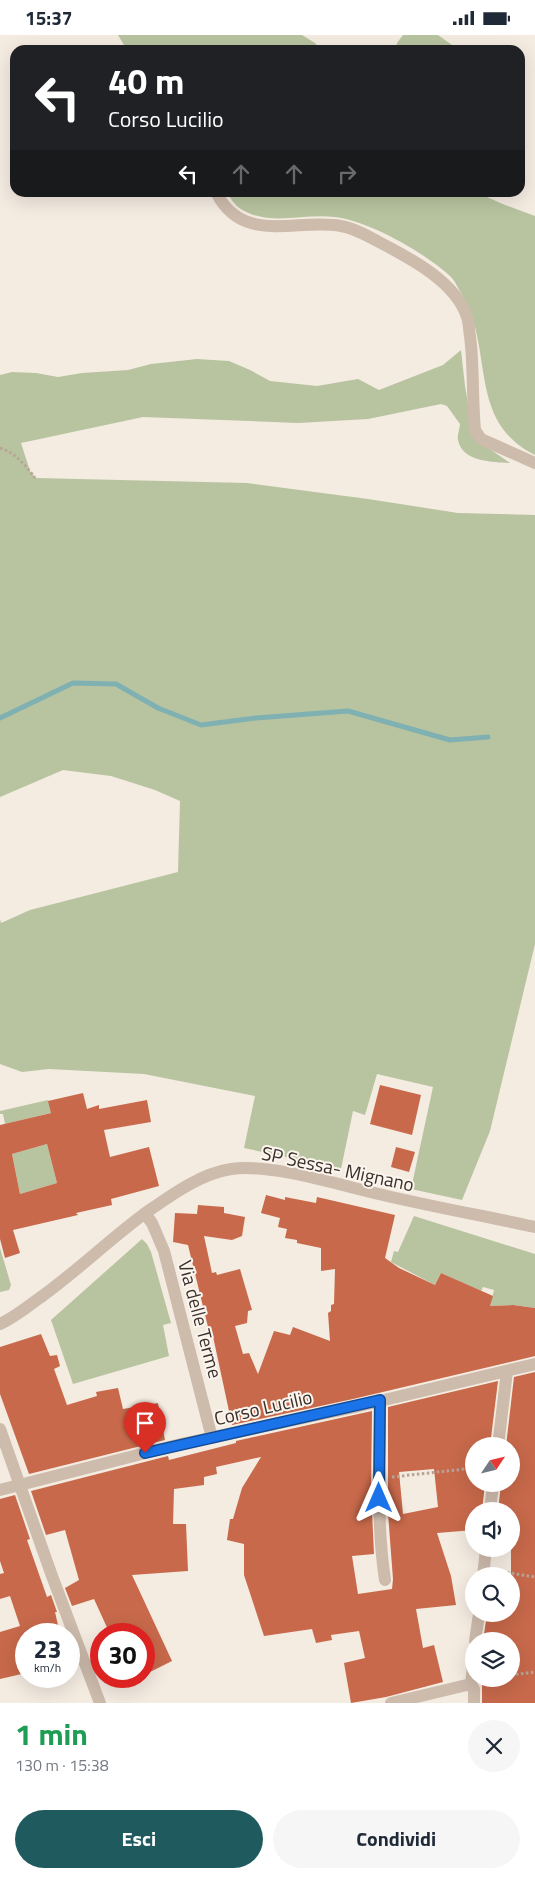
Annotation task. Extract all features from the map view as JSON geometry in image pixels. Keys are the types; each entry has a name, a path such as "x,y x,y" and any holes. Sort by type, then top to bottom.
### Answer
{"street":[{"path":"219,197 228,209 250,223 276,227 331,225 355,230 408,257 442,282 463,308 467,318 471,347 475,431 481,439 535,463"},
{"name":"SP Sessa- Mignano","path":"0,1324 25,1309 56,1286 144,1214 203,1178 220,1171 247,1168 291,1174 407,1201 535,1227"},
{"name":"Via delle Terme","path":"144,1214 152,1223 164,1251 212,1438"},
{"name":"Corso Lucilio","path":"0,1490 212,1438 535,1364"},
{"path":"499,1437 507,1371"},
{"path":"380,1400 381,1556 385,1581"},
{"path":"0,1429 100,1703"},
{"path":"391,1703 465,1686"},
{"path":"473,1687 474,1703"}],"path":[{"path":"0,448 16,457 35,478"},
{"path":"380,1479 465,1469"},
{"path":"520,1576 535,1577"},
{"path":"520,1674 535,1672"}],"green space":[{"path":"118,35 302,35 317,45 124,45"},
{"path":"403,35 438,35 452,45 397,45"},
{"path":"230,197 487,197 535,216 535,455 513,440 499,423 490,403 471,314 451,277 427,258 396,239 363,224 348,219 322,216 261,217 238,207"},
{"path":"461,350 474,438 510,463 479,459 465,453 458,440 460,424 447,406 441,404 368,419 298,423 143,417 21,443 30,471 36,478 247,483 458,513 535,515 535,944 490,1131 462,1200 411,1189 433,1087 377,1074 365,1115 353,1111 341,1169 244,1148 255,1096 144,1074 49,1069 22,1072 0,1064 0,919 1,923 30,910 178,872 180,801 155,790 111,776 63,770 0,797 0,375 12,372 36,373 58,377 82,373 128,370 151,364 197,359 229,361 270,381 317,386 358,379 379,390 443,365"},
{"path":"48,1100 54,1112 5,1124 3,1114 0,1114 0,1111"},
{"path":"47,1144 57,1183 20,1194 12,1154"},
{"path":"414,1216 535,1254 535,1308 513,1305 490,1306 494,1290 483,1287 481,1291 441,1273 435,1285 391,1262 394,1251 398,1252"},
{"path":"142,1239 151,1252 171,1323 163,1325 169,1356 73,1384 51,1320"},
{"path":"0,1248 11,1285 9,1290 0,1292"}],"building":[{"path":"380,1085 421,1095 412,1135 370,1124"},
{"path":"83,1093 87,1109 99,1105 99,1109 147,1100 151,1122 104,1130 110,1157 149,1147 159,1186 111,1199 112,1205 13,1230 20,1253 5,1258 0,1239 0,1125 51,1113 48,1101","holes":["47,1144 57,1183 20,1194 12,1154"]},
{"path":"396,1147 415,1152 409,1172 391,1167"},
{"path":"266,1195 285,1200 285,1197 316,1203 317,1197 395,1215 385,1258 399,1268 435,1285 441,1273 493,1296 490,1306 513,1305 535,1308 535,1356 353,1399 232,1425 211,1327 208,1327 188,1245 173,1242 175,1213 197,1214 198,1205 224,1207 224,1213 245,1217 242,1236 232,1240 204,1236 212,1273 216,1272 217,1275 240,1269 252,1310 248,1311 247,1323 235,1326 243,1354 249,1353 258,1374 274,1331 290,1335 293,1327 330,1341 328,1313 331,1311 331,1305 334,1304 335,1269 321,1271 321,1248 297,1243 297,1240 285,1238 287,1229 278,1227 280,1218 261,1213"},
{"path":"41,1334 50,1356 57,1355 60,1366 54,1369 67,1405 97,1396 96,1392 118,1388 123,1409 158,1403 165,1440 29,1474 0,1394 0,1347"},
{"path":"535,1372 535,1703 482,1703 482,1687 520,1687 520,1632 484,1632 486,1622 520,1622 520,1567 511,1567 511,1557 520,1557 520,1502 499,1502 500,1493 520,1493 520,1437 507,1437 514,1377"},
{"path":"498,1381 491,1437 465,1437 465,1493 484,1493 483,1502 465,1502 465,1531 437,1533 451,1576 456,1605 416,1609 423,1648 434,1645 443,1682 386,1697 351,1703 344,1663 365,1658 359,1631 331,1635 332,1640 316,1643 312,1629 264,1636 244,1575 244,1544 227,1540 230,1519 233,1519 242,1488 261,1457 216,1467 217,1474 204,1477 204,1485 174,1489 173,1524 186,1524 188,1571 132,1575 154,1623 105,1623 94,1599 72,1606 65,1588 79,1580 65,1530 46,1535 31,1491 168,1456 169,1460 236,1443 236,1441 372,1411 371,1491 374,1554 352,1556 358,1594 392,1589 393,1579 388,1513 388,1407","holes":["434,1469 438,1507 403,1514 399,1472"]},
{"path":"15,1495 30,1539 27,1540 47,1597 51,1595 57,1612 55,1612 58,1623 19,1623 10,1596 0,1599 0,1574 4,1573 0,1561 0,1499"},
{"path":"155,1624 172,1661 155,1670"},
{"path":"15,1628 15,1676 0,1679 0,1632"}],"waterway":[{"path":"0,718 73,683 116,684 158,708 201,725 256,718 348,711 450,740 488,737"}],"route":[{"path":"145,1453 380,1400 379,1498"}]}
